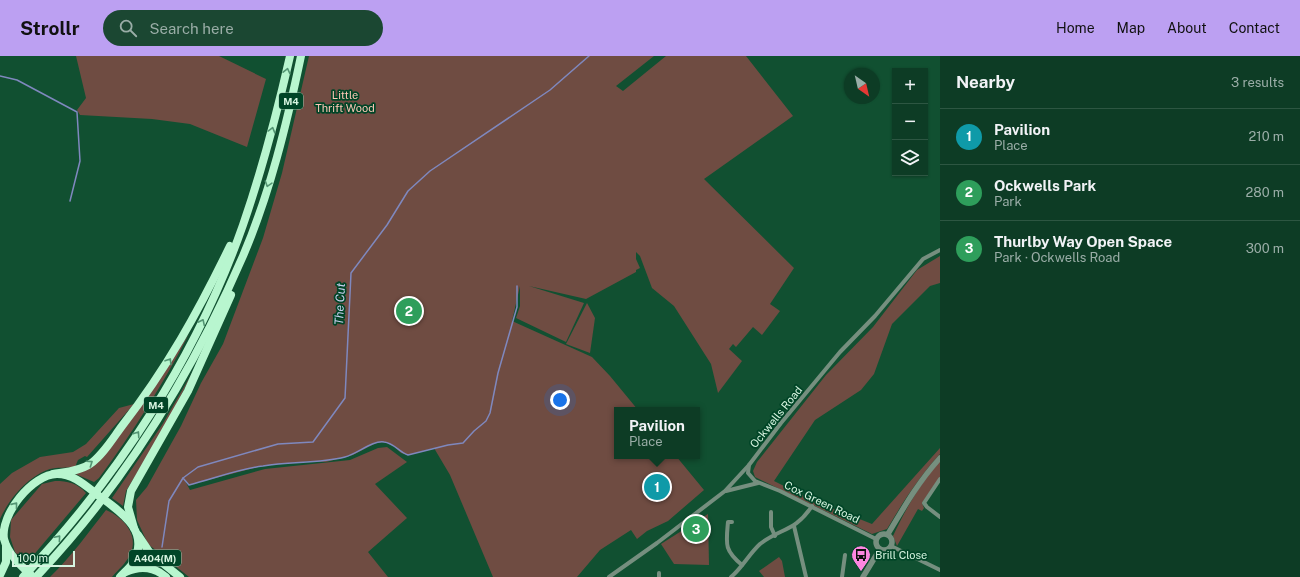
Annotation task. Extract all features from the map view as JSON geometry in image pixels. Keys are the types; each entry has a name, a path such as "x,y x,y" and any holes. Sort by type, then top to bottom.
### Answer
{"highway":[{"name":"M4","path":"23,577 93,496 130,446 160,398 190,344 237,242 273,128 290,56"},
{"name":"M4","path":"120,576 130,566 136,555 138,545 128,507 131,491 174,417 199,369 234,286 275,160 301,56"},
{"name":"M4","path":"0,575 6,562 4,525 11,509 33,484 42,478 53,474 80,469 94,460 148,393 193,320 248,208"},
{"name":"M4","path":"5,541 16,561 35,577 93,511 152,429 201,345 243,256"},
{"path":"53,474 69,476 83,483 127,518 135,530"},
{"name":"A404(M)","path":"135,530 150,553 180,577"},
{"name":"A404(M)","path":"120,576 133,569 145,568 156,570 166,577"}],"street":[{"name":"Ockwells Road","path":"611,576 657,544 725,491 749,465 781,423 840,352 875,316 923,258 940,250"},
{"path":"888,534 908,499 926,473 940,458"},
{"path":"749,465 748,473 755,481 759,483"},
{"path":"940,479 924,503 927,508 940,517"},
{"path":"725,491 759,483"},
{"name":"Cox Green Road","path":"759,483 812,506 876,538"},
{"path":"731,577 760,544 794,526 803,518 812,506"},
{"path":"771,512 771,527 775,536"},
{"path":"732,522 728,522 726,546 729,552 742,565"},
{"path":"794,526 806,577"},
{"path":"883,533 888,534 892,538 891,546 885,550 880,549 877,546 876,538 883,533"},
{"path":"891,546 940,570"},
{"path":"864,577 880,549"},
{"path":"842,577 845,555"}],"green space":[{"path":"76,56 219,56 266,79 247,147 190,124 152,119 80,115 77,110 86,98"},
{"name":"Little Thrift Wood","path":"309,56 654,56 616,86 623,91 666,56 746,56 793,116 704,179 794,268 770,304 780,311 762,335 753,327 736,347 733,344 729,349 742,361 718,393 711,364 674,306 652,288 640,256 636,252 636,259 640,268 636,270 636,272 586,299 529,286 584,303 566,342 516,318 520,306 520,286 512,321 592,357 636,407 614,407 614,459 678,459 704,490 668,521 647,531 637,539 631,530 600,550 577,577 493,577 450,475 434,448 408,455 401,453 394,446 384,442 376,443 353,455 326,462 313,461 262,466 189,485 184,479 190,490 265,469 350,460 378,448 387,447 407,462 375,484 407,518 368,552 388,577 189,577 148,544 137,520 136,500 147,487 181,426 201,383 223,344 263,238 282,173"},
{"path":"940,256 940,283 930,286 892,324 874,374 861,390 815,420 774,481 812,500 872,524 940,448 940,454 912,490 887,529 872,534 755,477 753,471 757,462 826,375 873,327 917,270"},
{"path":"587,303 595,318 590,353 566,344"},
{"path":"189,334 147,408 99,478 94,482 73,473 80,472 142,405"},
{"path":"195,368 163,430 126,491 123,506 112,498 162,425"},
{"path":"134,404 87,457 85,456 78,460 75,467 56,468 42,472 20,489 0,519 0,484 12,473 40,457 73,452 86,444 119,408"},
{"path":"940,461 940,477 922,503 924,508 922,511 918,509 897,546 893,536 908,506 920,487"},
{"path":"55,481 72,483 86,493 26,564 15,552 10,537 11,520 42,484"},
{"path":"106,510 124,522 131,534 133,548 124,564 112,577 50,577 72,553"},
{"path":"708,514 709,565 674,564 661,544"},
{"path":"779,557 782,561 785,577 764,577 759,571"}],"waterway":[{"name":"The Cut","path":"162,547 169,501 183,478 198,467 278,444 313,442 345,398 351,273 387,225 408,191 430,171 550,90 589,56"},
{"path":"0,76 17,80 77,112 80,161 70,201"},
{"path":"183,478 189,485 254,467 335,459 345,457 380,442 391,444 408,455 448,445 463,443 486,421 490,413 498,373 517,307 517,286"}],"place":[{"name":"Ockwells Park","path":"409,311"},
{"name":"Pavilion","path":"657,487"},
{"name":"Thurlby Way Open Space","path":"696,529"},
{"name":"Brill Close","path":"861,572"}]}
